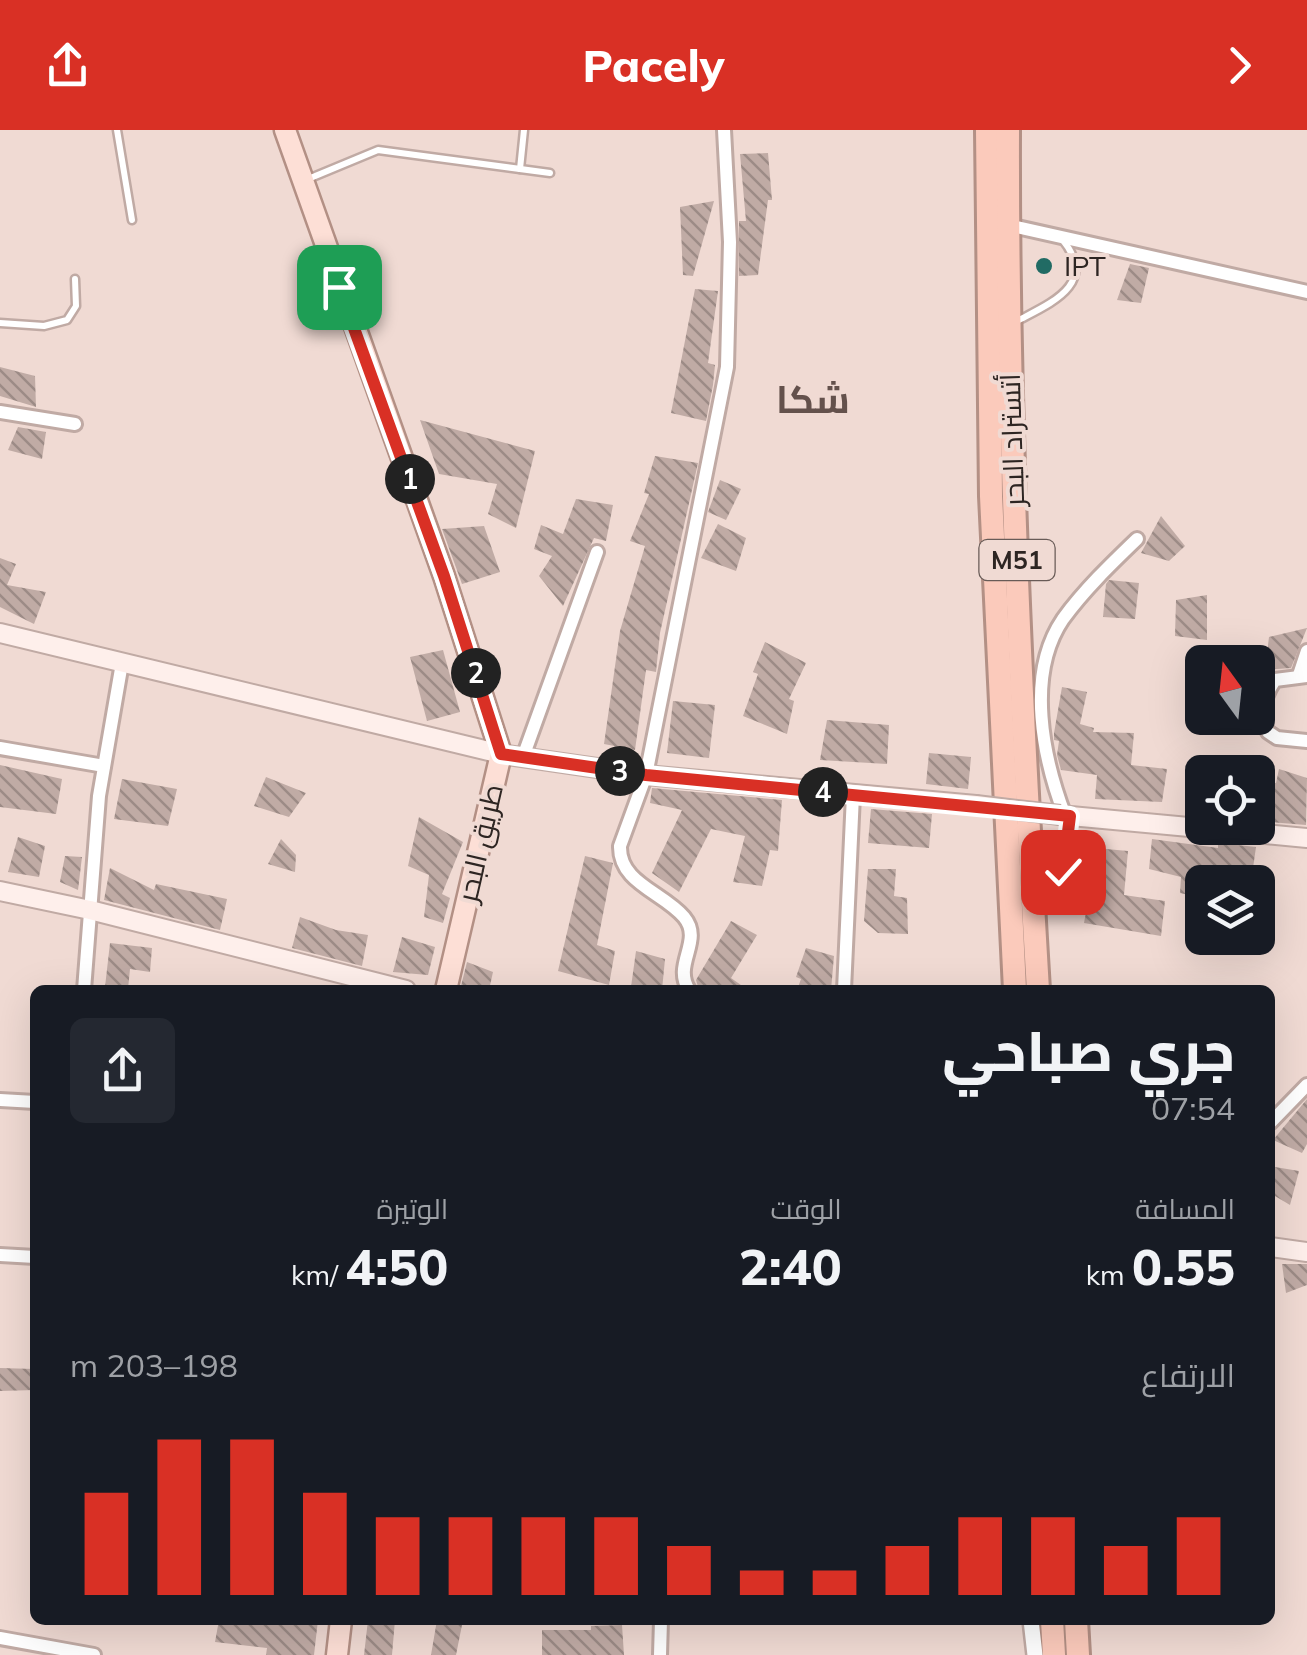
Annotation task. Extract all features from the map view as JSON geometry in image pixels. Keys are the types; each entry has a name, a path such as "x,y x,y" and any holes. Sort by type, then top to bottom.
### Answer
{"highway":[{"name":"أتستراد البحر","path":"986,130 991,496 1014,985"},
{"name":"أتستراد البحر","path":"1008,130 1008,326 1020,684 1038,985"},
{"path":"1052,1625 1054,1655"},
{"path":"1076,1625 1078,1655"}],"main road":[{"name":"طريق البحر","path":"285,130 444,576 501,754 447,985"},
{"path":"0,633 501,754 646,775 1307,838"},
{"path":"0,892 90,910 386,985"},
{"path":"1275,1248 1307,1252"},
{"path":"336,1655 340,1625"}],"street":[{"path":"687,985 682,964 691,943 689,924 666,898 628,874 620,846 646,775 727,368 730,258 724,130"},
{"path":"1008,225 1307,292"},
{"path":"0,412 75,424"},
{"path":"1060,896 1065,816 1044,742 1045,660 1061,622 1137,539"},
{"path":"523,757 597,552"},
{"path":"1307,650 1303,675 1275,680 1264,703 1268,732 1277,738 1307,741"},
{"path":"84,985 104,766 122,663"},
{"path":"0,748 104,766"},
{"path":"844,985 854,794"},
{"path":"1275,1118 1307,1085"},
{"path":"0,1100 30,1102"},
{"path":"0,1254 30,1257"},
{"path":"660,1655 662,1625"},
{"path":"1032,1625 1034,1655"},
{"path":"0,1638 94,1655"}],"lane":[{"path":"116,130 132,220"},
{"path":"520,169 524,130"},
{"path":"302,181 378,150 550,174"},
{"path":"1008,326 1058,299 1071,286 1075,261 1062,240"},
{"path":"0,323 44,326 67,320 76,306 75,279"}],"building":[{"path":"768,153 772,200 768,200 758,275 739,276 739,221 746,221 740,154"},
{"path":"714,201 693,276 683,275 680,207"},
{"path":"1130,264 1149,268 1141,303 1117,300"},
{"path":"695,289 718,291 708,363 715,365 706,421 671,413"},
{"path":"0,367 35,376 36,407 0,396"},
{"path":"420,420 535,451 516,528 488,514 497,484 439,474"},
{"path":"18,427 46,432 42,459 8,450"},
{"path":"655,456 698,463 660,633 656,672 646,670 635,750 604,744 620,631 645,546 630,541 649,494 644,493"},
{"path":"720,480 741,489 726,520 708,512"},
{"path":"576,499 613,505 606,541 594,538 563,606 539,576 552,556 534,549 541,525 563,534"},
{"path":"1161,516 1185,546 1169,561 1141,553"},
{"path":"718,524 746,538 736,571 701,558"},
{"path":"484,526 500,572 462,584 442,529"},
{"path":"0,558 16,564 7,585 46,592 34,624 0,607"},
{"path":"1109,580 1139,583 1135,619 1103,617"},
{"path":"1207,595 1207,640 1175,636 1176,600"},
{"path":"1307,628 1291,668 1275,669 1275,645 1268,645 1269,637"},
{"path":"765,642 806,663 789,699 794,701 787,734 743,716"},
{"path":"443,650 460,712 427,721 410,657"},
{"path":"1062,687 1087,692 1080,724 1094,728 1093,732 1134,733 1131,765 1167,769 1162,802 1095,799 1097,775 1061,770 1059,741 1054,740 1054,733"},
{"path":"673,701 715,705 709,758 667,753"},
{"path":"827,720 889,725 887,764 820,760"},
{"path":"929,753 971,757 968,789 926,784"},
{"path":"0,765 62,779 56,814 0,807"},
{"path":"1279,769 1307,778 1306,825 1275,822"},
{"path":"266,777 306,793 289,817 254,806"},
{"path":"122,779 177,789 168,826 114,819"},
{"path":"652,788 782,800 778,851 770,850 762,886 733,882 745,836 711,829 679,892 652,873 682,810 650,803"},
{"path":"871,809 932,814 929,848 868,843"},
{"path":"419,817 463,842 442,894 450,898 443,923 424,917 429,875 408,866"},
{"path":"18,837 45,846 39,877 8,872"},
{"path":"281,839 296,855 295,872 268,864"},
{"path":"1152,839 1218,848 1256,847 1253,865 1185,865 1185,894 1180,893 1181,877 1149,869"},
{"path":"1106,849 1128,851 1124,895 1165,901 1161,936 1084,923 1089,896 1101,898"},
{"path":"65,856 82,857 78,890 60,882"},
{"path":"585,856 613,863 597,945 615,951 609,985 558,971"},
{"path":"110,868 154,890 156,884 227,899 220,930 104,900"},
{"path":"868,869 896,869 894,896 907,898 908,934 878,933 864,921"},
{"path":"300,917 336,930 368,935 362,966 292,948"},
{"path":"731,921 757,935 731,978 741,985 698,985 696,980"},
{"path":"402,937 435,947 428,975 393,972"},
{"path":"110,943 152,948 150,972 130,969 128,985 105,985"},
{"path":"806,948 834,956 831,985 799,985 801,979 796,977"},
{"path":"636,951 665,959 662,985 631,985"},
{"path":"467,962 493,972 490,985 461,985"},
{"path":"1307,1099 1307,1144 1302,1153 1275,1138"},
{"path":"1275,1167 1299,1171 1290,1205 1275,1196"},
{"path":"1282,1264 1307,1264 1307,1285 1286,1293"},
{"path":"0,1368 30,1369 30,1390 0,1391"},
{"path":"218,1625 317,1625 314,1655 266,1655 267,1648 215,1642"},
{"path":"367,1625 395,1625 392,1655 364,1655"},
{"path":"436,1625 462,1625 456,1655 431,1655"},
{"path":"622,1625 624,1655 542,1655 542,1630 591,1630 591,1626"}],"place":[{"name":"IPT","path":"1044,266"}],"district":[{"name":"شكا","path":"813,400"}],"route":[{"path":"339,287 444,576 501,754 646,775 1070,816 1063,872"}]}
